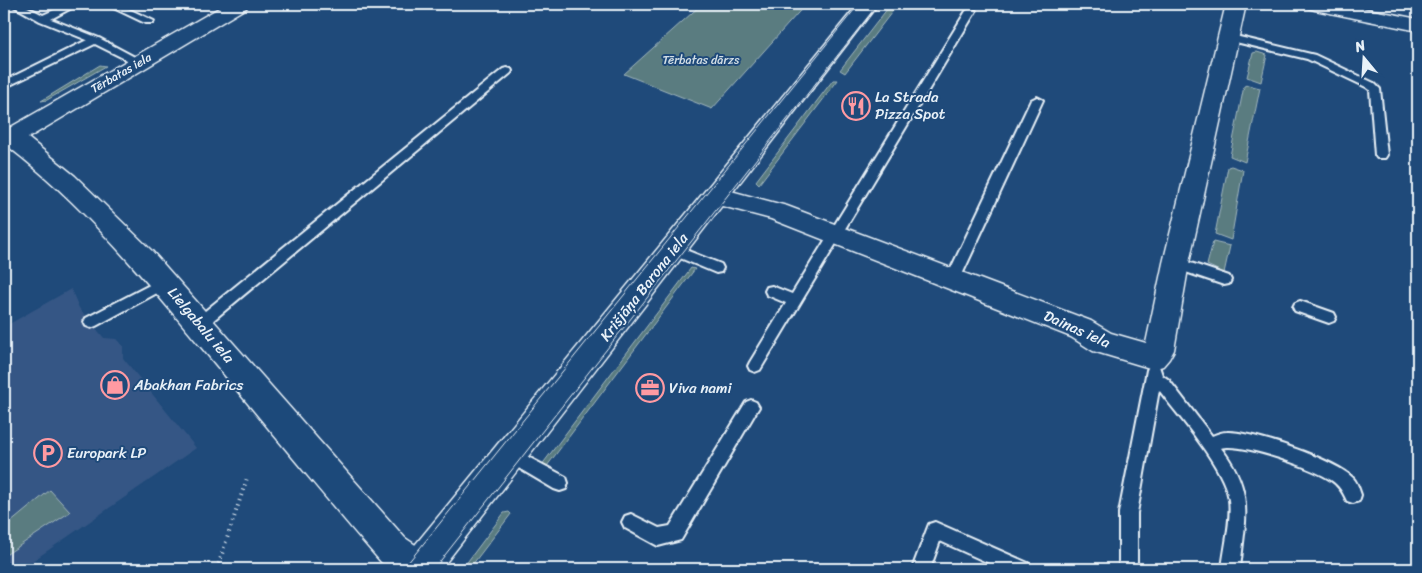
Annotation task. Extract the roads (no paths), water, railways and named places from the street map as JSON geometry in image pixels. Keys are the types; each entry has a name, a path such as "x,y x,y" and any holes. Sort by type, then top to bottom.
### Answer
{"street":[{"name":"Tērbatas iela","path":"8,140 239,4"},
{"name":"Krišjāņa Barona iela","path":"419,569 868,4"},
{"path":"1154,367 1236,4"},
{"path":"1315,4 1418,25"},
{"name":"Lielgabalu iela","path":"8,140 34,154 77,192 146,260 382,538 393,550 419,569"},
{"name":"Dainas iela","path":"716,196 778,212 953,279 1081,329 1103,343 1154,367"}],"lane":[{"path":"15,4 43,19 95,40 140,62"},
{"path":"43,19 74,4"},
{"path":"110,4 149,21"},
{"path":"755,366 971,11"},
{"path":"1228,37 1311,57 1370,85 1375,90 1381,155"},
{"path":"4,85 95,40"},
{"path":"199,324 507,71"},
{"path":"953,279 1037,100"},
{"path":"673,250 716,268"},
{"path":"1176,263 1224,280"},
{"path":"91,322 165,282"},
{"path":"772,291 794,301"},
{"path":"1300,307 1329,317"},
{"path":"1154,367 1164,386 1209,444 1230,475 1238,502 1231,569"},
{"path":"1128,569 1128,513 1154,367"},
{"path":"631,522 658,537 675,534 751,408"},
{"path":"1209,444 1226,440 1238,440 1321,465 1336,471 1348,481 1353,489 1353,495"},
{"path":"511,455 560,483"},
{"path":"921,569 935,530 1022,569"}],"tram line":[{"path":"403,569 859,4"},
{"path":"434,569 878,4"}],"place":[{"name":"La Strada Pizza Spot","path":"856,106"},
{"name":"Abakhan Fabrics","path":"115,385"},
{"name":"Viva nami","path":"650,388"},
{"name":"Europark LP","path":"48,453"}],"park label":[{"name":"Tērbatas dārzs","path":"701,60"}]}
